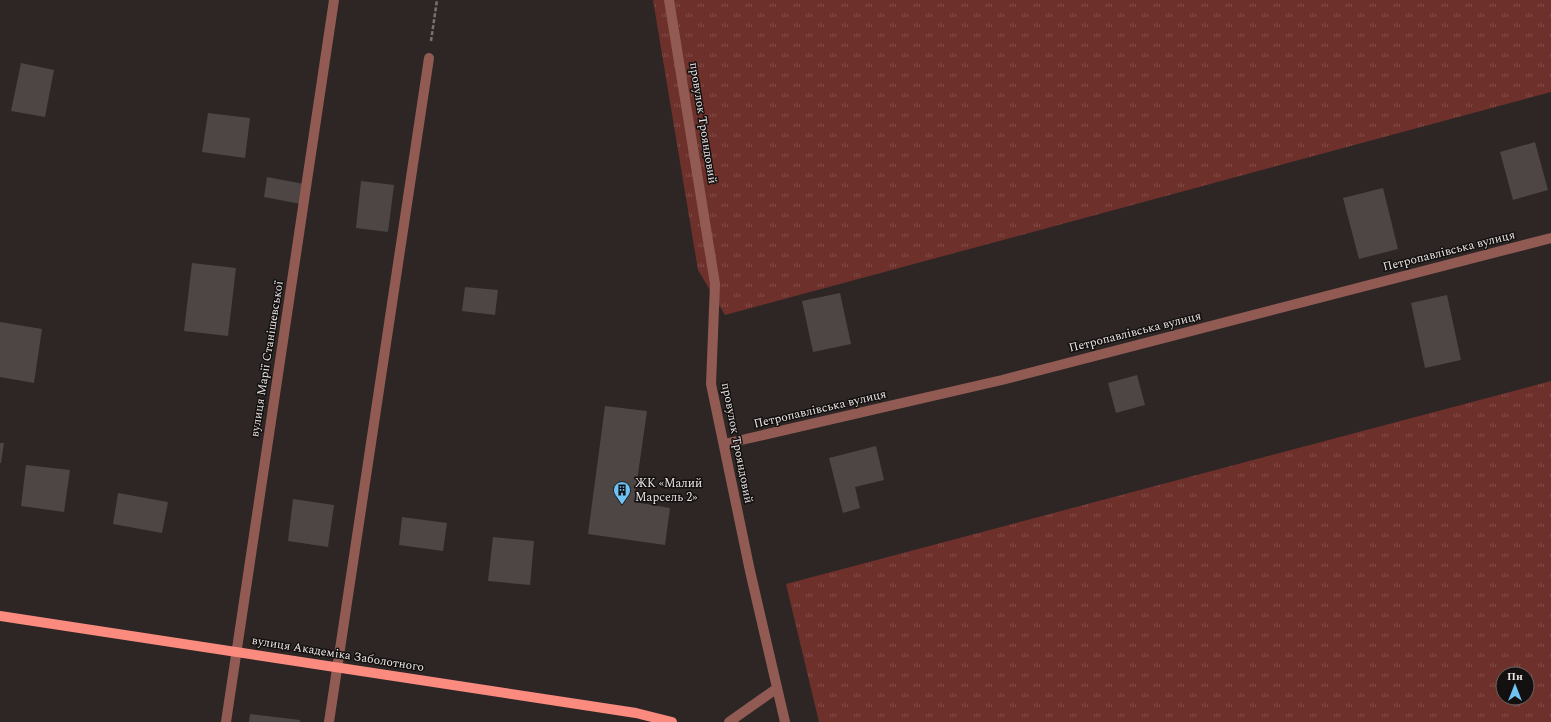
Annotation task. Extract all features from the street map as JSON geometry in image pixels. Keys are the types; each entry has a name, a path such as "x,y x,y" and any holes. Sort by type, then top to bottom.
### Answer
{"main road":[{"name":"вулиця Академіка Заболотного","path":"0,616 636,713 672,722"}],"street":[{"name":"вулиця Марії Станішевської","path":"226,722 334,0"},
{"name":"провулок Трояндовий","path":"669,0 715,284 711,384 776,689 785,722"},
{"path":"329,722 429,58"},
{"name":"Петропавлівська вулиця","path":"724,444 1002,380 1551,238"},
{"path":"729,722 776,689"}],"path":[{"path":"429,58 437,0"}],"green space":[{"path":"653,0 1551,0 1551,92 725,315 698,270"},
{"path":"1551,381 1551,722 819,722 786,584"}],"building":[{"path":"21,63 54,70 45,117 11,111"},
{"path":"208,113 250,118 245,158 202,152"},
{"path":"1535,142 1548,190 1513,200 1500,152"},
{"path":"267,177 304,184 301,204 264,197"},
{"path":"361,181 394,185 388,232 356,228"},
{"path":"1383,188 1398,249 1359,259 1343,198"},
{"path":"192,263 236,268 228,336 184,331"},
{"path":"465,287 498,290 495,315 462,311"},
{"path":"840,293 851,344 813,352 802,301"},
{"path":"1447,295 1461,360 1425,368 1411,303"},
{"path":"0,322 42,329 34,383 0,377"},
{"path":"1137,375 1145,405 1116,413 1108,383"},
{"name":"ЖК «Малий Марсель 2»","path":"605,406 647,411 634,502 670,508 665,545 588,534"},
{"path":"0,443 4,443 1,463 0,463"},
{"path":"876,446 884,480 855,487 860,508 843,513 829,458"},
{"path":"26,465 70,470 64,512 21,506"},
{"path":"118,493 168,502 162,533 113,524"},
{"path":"293,499 334,505 328,547 288,541"},
{"path":"402,517 447,523 443,551 399,545"},
{"path":"493,537 534,541 530,585 488,581"},
{"path":"250,714 300,720 300,722 249,722"}],"place":[{"name":"ЖК «Малий Марсель 2»","path":"622,505"}]}
